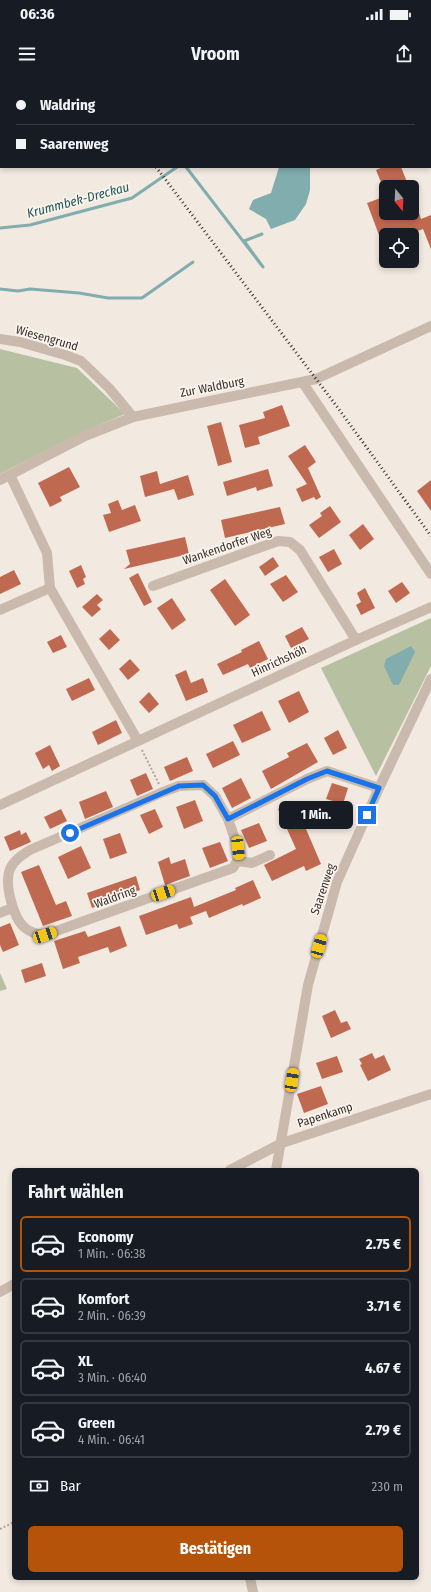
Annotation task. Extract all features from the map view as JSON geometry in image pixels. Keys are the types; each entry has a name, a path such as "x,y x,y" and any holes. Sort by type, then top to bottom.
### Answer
{"street":[{"name":"Zur Waldburg","path":"0,480 85,436 133,417 303,383 316,379 431,326"},
{"name":"Wiesengrund","path":"0,338 20,342 81,361 109,388 133,417"},
{"path":"303,383 431,574"},
{"path":"10,475 48,553 50,588 138,741"},
{"name":"Wankendorfer Weg","path":"153,586 278,541 290,542 300,550 356,640"},
{"path":"0,610 50,588"},
{"name":"Hinrichshöh","path":"0,805 356,640 431,607"},
{"name":"Saarenweg","path":"276,1168 282,1143 308,985 337,882 379,788 431,679"},
{"path":"228,819 307,779 327,771 379,788"},
{"name":"Waldring","path":"203,785 215,796 228,819 238,848 239,858 233,868 45,935 32,933 23,926 12,908 9,891 10,870 18,858 30,850 163,792 179,786 203,785"},
{"path":"237,861 252,863 270,854"},
{"path":"0,913 12,908"},
{"name":"Papenkamp","path":"234,1168 282,1143 431,1094"},
{"path":"0,1292 12,1285"},
{"path":"250,1580 253,1592"}],"path":[{"path":"138,741 163,792"},
{"path":"0,1529 12,1523"}],"green space":[{"path":"0,349 77,368 125,414 81,433 0,474"},
{"path":"431,618 431,666 376,776 321,668"},
{"path":"0,973 7,989 0,991"}],"water":[{"path":"279,168 310,168 310,190 306,204 295,220 271,229 266,219 249,209 253,200 271,193"},
{"path":"411,646 415,652 399,685 393,685 384,666 386,659"}],"building":[{"path":"381,168 401,168 406,180 380,180 376,170"},
{"path":"379,199 379,220 419,220 419,213 421,219 431,215 431,249 423,229 419,230 419,228 379,228 379,235 367,203"},
{"path":"282,405 290,426 258,437 260,444 245,448 239,425 265,418 263,412"},
{"path":"221,422 232,462 218,466 207,426"},
{"path":"305,445 316,462 308,468 321,497 316,500 314,497 302,502 296,489 307,484 288,456"},
{"path":"69,467 80,487 60,497 62,501 50,507 38,483"},
{"path":"268,469 273,486 257,491 256,487 227,496 223,482"},
{"path":"157,471 160,484 188,475 194,495 178,500 174,489 145,497 140,476"},
{"path":"431,480 431,511 417,491"},
{"path":"118,500 122,510 135,505 141,521 109,532 103,515 111,513 108,504"},
{"path":"330,506 341,522 319,538 309,525 322,516 320,513"},
{"path":"280,507 285,524 225,538 221,520"},
{"path":"363,524 374,539 360,550 349,535"},
{"path":"185,537 189,554 124,569 130,564 126,550"},
{"path":"334,549 342,564 328,572 319,557"},
{"path":"273,557 279,566 265,576 259,567"},
{"path":"81,565 86,577 83,579 85,584 77,588 69,571"},
{"path":"14,570 21,584 0,594 0,577"},
{"path":"138,573 152,602 144,606 129,578"},
{"path":"286,575 298,592 283,602 270,584"},
{"path":"225,579 250,615 235,626 210,590"},
{"path":"402,582 410,593 396,603 388,591"},
{"path":"365,588 375,608 361,615 356,605 361,602 357,593"},
{"path":"97,594 103,600 97,605 101,609 92,617 82,607"},
{"path":"172,598 186,620 172,630 157,608"},
{"path":"302,627 309,639 291,648 285,636"},
{"path":"110,629 120,640 109,650 99,639"},
{"path":"61,635 67,647 53,653 47,642"},
{"path":"259,641 268,659 250,668 248,664 223,675 217,664 242,652 241,650"},
{"path":"130,659 140,670 128,680 119,669"},
{"path":"186,670 191,683 203,678 208,692 186,701 175,675"},
{"path":"89,678 95,690 72,701 66,689"},
{"path":"299,691 309,712 289,723 278,701"},
{"path":"149,692 159,704 149,713 139,702"},
{"path":"262,711 271,730 242,743 233,725"},
{"path":"116,720 122,733 98,745 92,732"},
{"path":"338,730 347,748 333,755 324,738"},
{"path":"233,741 240,755 213,768 206,754"},
{"path":"307,743 318,762 271,789 262,771 289,757 287,753"},
{"path":"50,745 60,766 52,771 49,765 43,769 35,753"},
{"path":"187,757 193,771 170,781 164,767"},
{"path":"146,773 153,789 137,796 130,780"},
{"path":"241,778 251,798 232,808 222,788"},
{"path":"332,783 348,788 343,804 326,799"},
{"path":"106,791 113,807 85,819 79,802"},
{"path":"195,800 203,821 184,829 176,807"},
{"path":"294,801 321,864 306,871 304,866 272,881 264,865 296,849 278,809"},
{"path":"61,809 67,821 50,829 44,817"},
{"path":"155,809 163,827 149,834 140,815"},
{"path":"259,823 267,841 249,848 241,830"},
{"path":"20,830 21,835 26,832 31,842 10,851 4,837"},
{"path":"120,833 127,853 110,859 103,839"},
{"path":"220,842 228,861 210,868 202,848"},
{"path":"81,846 91,868 68,879 58,857"},
{"path":"169,857 171,864 185,859 190,876 165,885 158,862"},
{"path":"39,865 56,905 66,901 72,916 43,926 21,872"},
{"path":"136,876 140,890 92,908 87,893"},
{"path":"253,880 261,898 243,906 242,904 209,918 206,911 190,917 193,924 179,929 177,924 146,935 139,916 191,897 194,907 236,890 235,888"},
{"path":"10,923 19,945 3,952 0,945 0,927"},
{"path":"120,926 127,946 110,953 108,947 78,957 80,963 63,969 54,941 85,931 88,937"},
{"path":"42,963 46,976 25,983 21,970"},
{"path":"335,1010 341,1023 347,1021 351,1029 331,1038 322,1016"},
{"path":"372,1053 375,1059 384,1055 391,1070 368,1081 360,1065 362,1064 359,1059"},
{"path":"337,1056 343,1072 322,1079 316,1063"},
{"path":"321,1086 328,1104 304,1113 297,1094"}],"waterway":[{"name":"Krummbek-Dreckau","path":"0,228 30,225 132,198 176,168"},
{"path":"187,168 263,267 244,241 262,234"},
{"path":"0,289 18,291 30,289 79,293 108,298 142,298 193,262"}],"railway":[{"path":"157,168 338,408 431,536"}],"route":[{"path":"70,833 163,792 179,786 191,784 203,785 215,796 228,819 307,779 327,771 379,788 367,815"}]}
